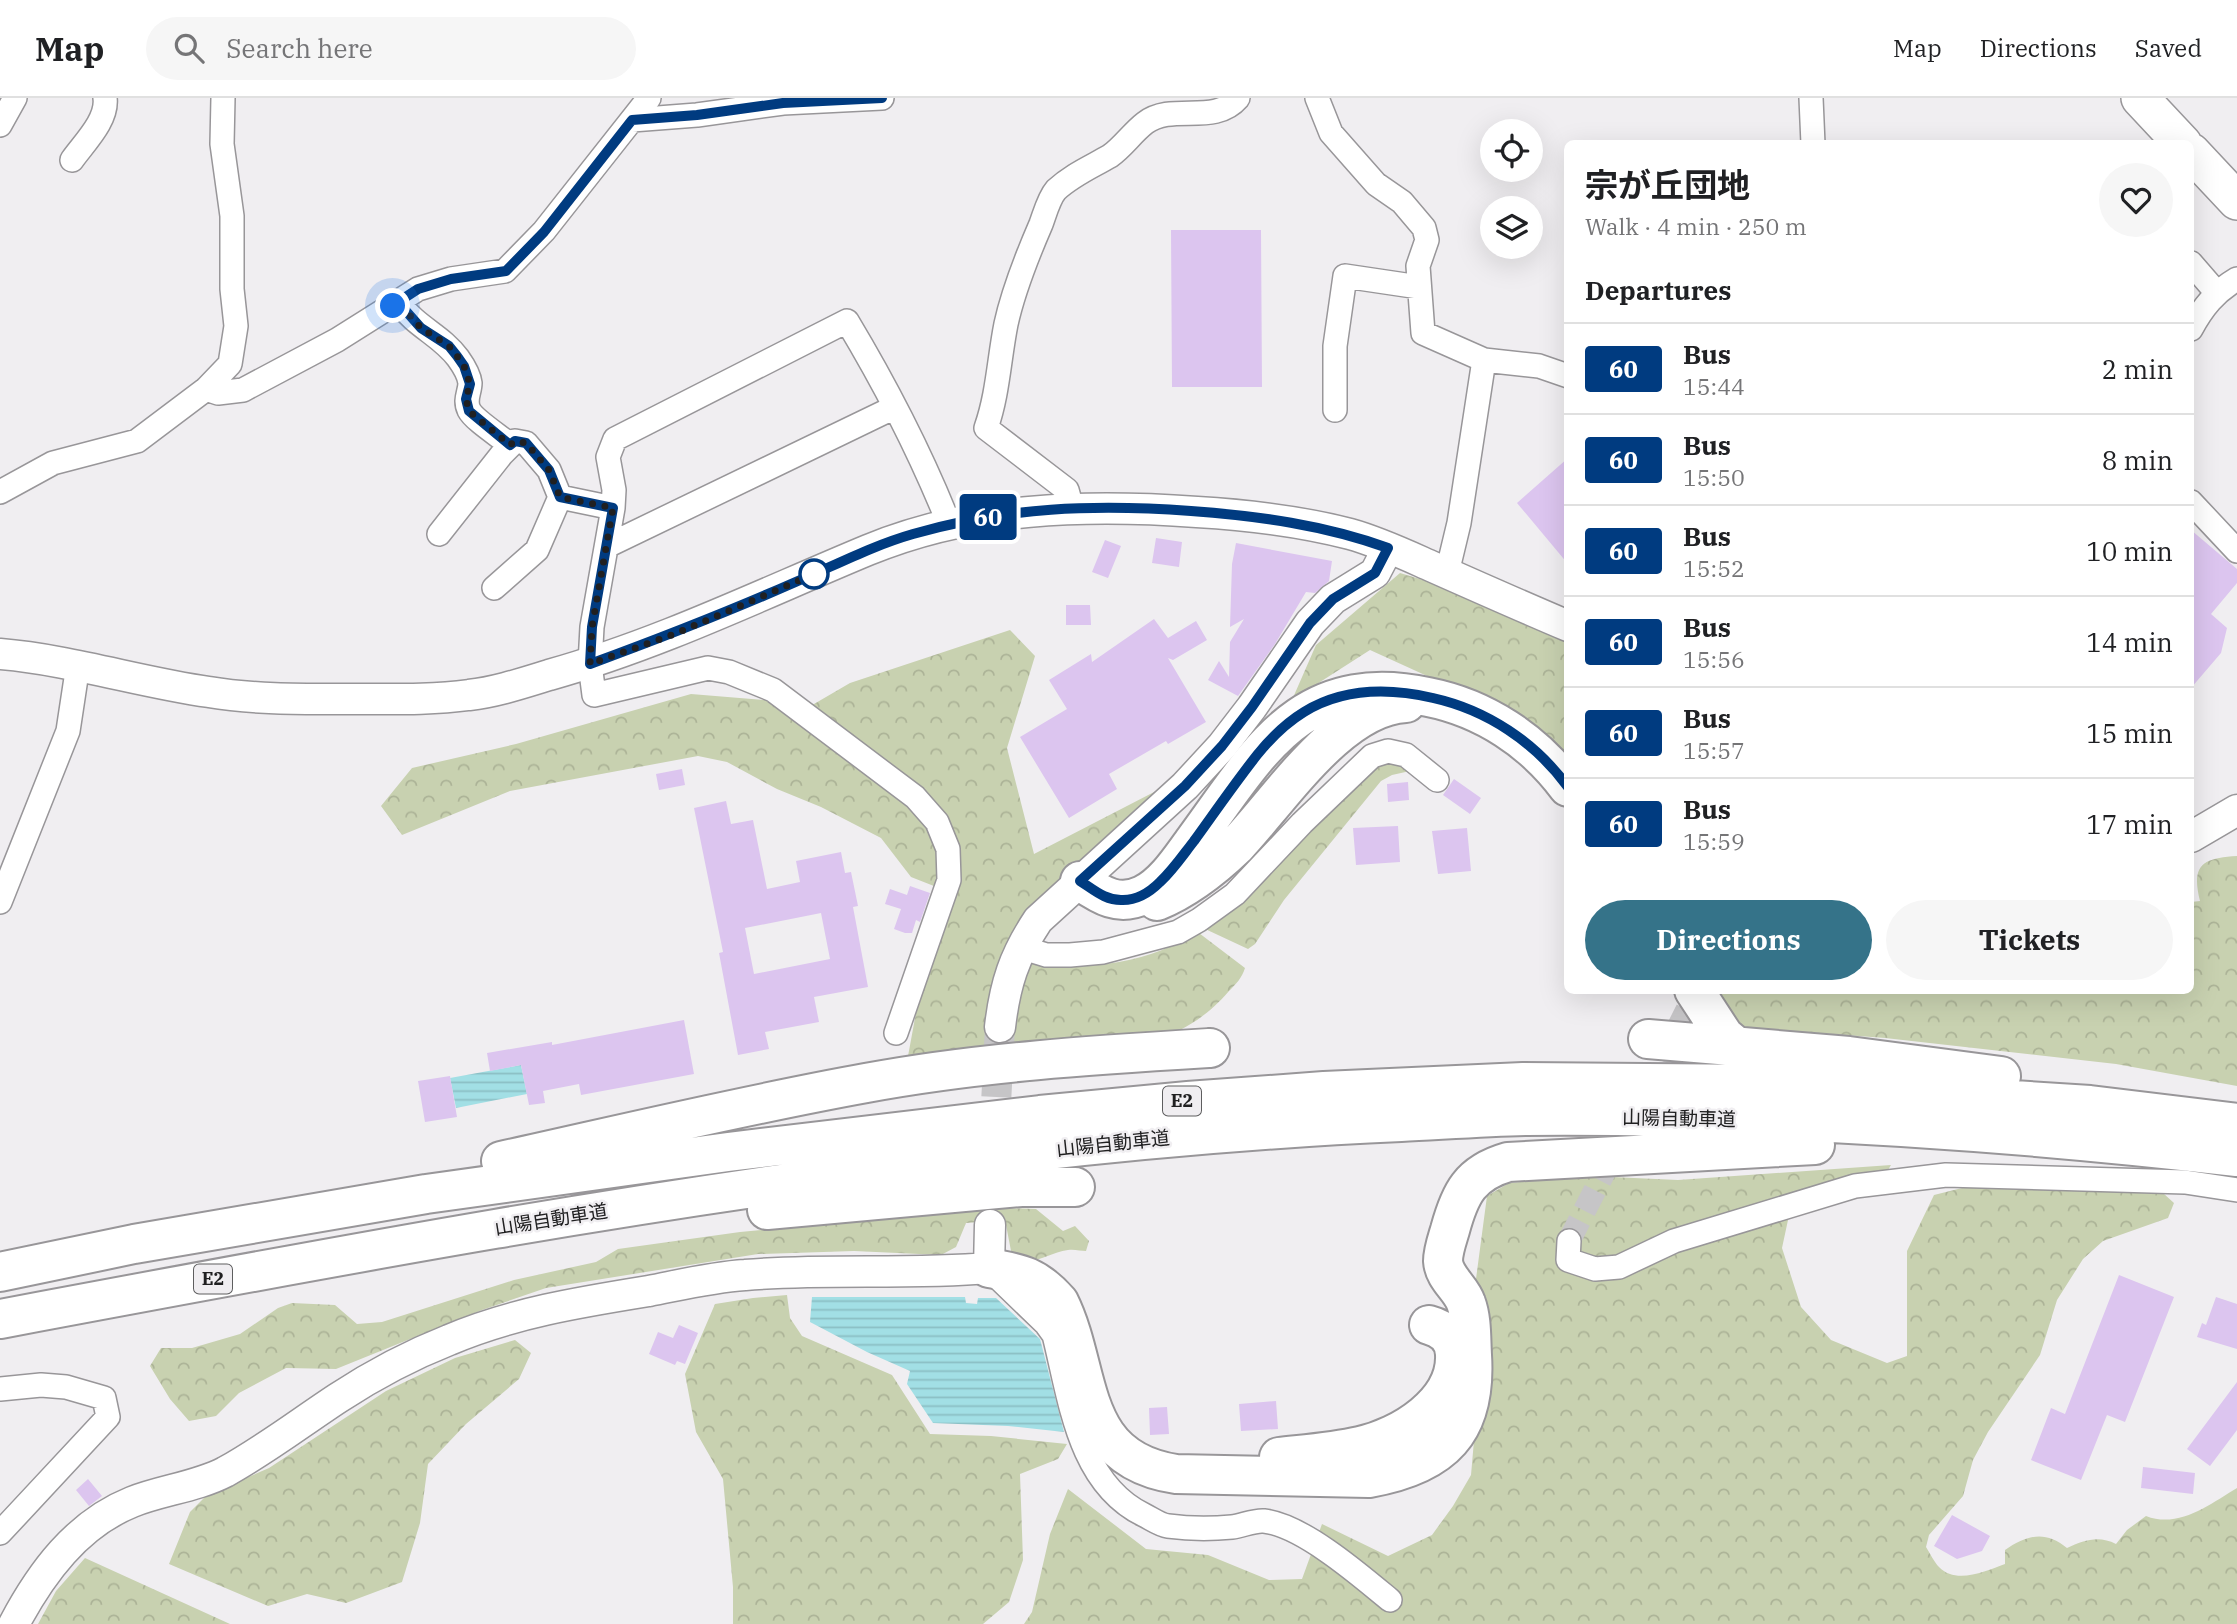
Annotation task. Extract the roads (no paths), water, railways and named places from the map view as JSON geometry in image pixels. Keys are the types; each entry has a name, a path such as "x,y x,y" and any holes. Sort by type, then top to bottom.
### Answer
{"highway":[{"path":"1080,881 1104,898 1113,900 1146,894 1170,872 1258,754 1279,732 1303,713 1350,694 1397,692 1461,706 1492,720 1519,737 1548,762 1564,782"},
{"path":"1080,881 1101,899 1119,908 1145,906 1168,896 1206,872 1236,846 1338,734 1362,716 1396,704 1410,703 1438,708 1498,732 1530,755 1564,794"},
{"path":"1687,994 1700,1019 1698,1033 1689,1044"},
{"path":"1696,994 1724,1036 1737,1047"},
{"path":"1648,1039 1849,1056 2059,1083 2237,1123"},
{"path":"134,1244 867,1082 1058,1059 1210,1048"},
{"name":"山陽自動車道","path":"0,1272 134,1244 426,1194 742,1151 1040,1115 1324,1091 1523,1082 1770,1084 2090,1105 2237,1123"},
{"name":"山陽自動車道","path":"0,1319 427,1239 687,1196 850,1173 1182,1135 1522,1116 1712,1118 1999,1133 2090,1140 2237,1157"},
{"path":"989,1268 1031,1278 1046,1288 1059,1302 1095,1417 1114,1444 1142,1465 1176,1474 1369,1478 1394,1473 1426,1460 1447,1443 1467,1413 1473,1385 1468,1311 1463,1295 1445,1269 1443,1260 1464,1191 1473,1180 1492,1167 1508,1162 1827,1144 2237,1157"},
{"path":"427,1239 1021,1187 1076,1187"},
{"path":"989,1268 1028,1270 1044,1277 1058,1288 1072,1310 1098,1404 1110,1425 1143,1454 1176,1464 1227,1463 1344,1450 1395,1434 1436,1402 1452,1376 1455,1358 1453,1344 1443,1330 1429,1325"}],"main road":[{"path":"2140,98 2179,140"},
{"path":"2194,155 2237,201"}],"street":[{"path":"0,125 15,98"},
{"path":"72,160 99,122 106,106 106,98"},
{"path":"0,492 53,463 137,441 206,389 230,363 236,326 232,289 232,216 222,144 223,98"},
{"path":"206,389 218,393 243,390 337,340 418,289 451,279 506,271 544,232 649,98"},
{"path":"632,120 697,115 783,103 882,98"},
{"path":"1072,508 1067,489 986,428 995,404 1006,322 1034,240 1054,192 1080,171 1111,155 1144,124 1159,114 1212,113 1232,105 1238,98"},
{"path":"1317,98 1331,133 1376,184 1402,202 1424,228 1427,240 1418,266 1423,333 1484,360 1539,366 1564,375"},
{"path":"1811,98 1813,140"},
{"path":"2194,266 2217,293"},
{"path":"1335,411 1335,346 1345,276 1419,287"},
{"path":"2194,324 2203,307 2237,279"},
{"path":"398,302 421,328 449,346 457,356 464,366 470,384 466,399 469,411 510,445"},
{"path":"896,1033 949,880 948,849 937,822 915,797 773,690 729,672 708,668 594,695 590,664 592,627 613,508 614,490 608,457 615,439 848,321 895,407 934,486 949,524"},
{"path":"1447,573 1458,523 1484,360"},
{"path":"607,546 895,407"},
{"path":"439,534 510,445 515,441 526,443 549,470 560,497 537,550 494,588"},
{"path":"560,497 613,508"},
{"path":"2194,505 2237,551"},
{"path":"0,654 78,665 212,693 315,699 411,699 472,695 590,664 677,633 870,549 911,534 949,524 1032,510 1072,508 1143,508 1290,521 1352,535 1564,624"},
{"path":"1000,1027 1004,998 1020,947 1038,920 1185,786 1222,746 1252,707 1310,623 1333,599 1375,573 1388,548"},
{"path":"0,902 68,731 78,665"},
{"path":"1020,947 1046,955 1103,952 1178,932 1235,894 1302,823 1372,756 1388,751 1406,755 1437,780"},
{"path":"2194,835 2237,810"},
{"path":"1569,1241 1568,1260 1595,1269 1619,1267 1674,1241 1855,1186 1946,1175 2185,1182 2237,1190"},
{"path":"990,1225 989,1268 1054,1335 1081,1441 1098,1475 1114,1495 1138,1513 1164,1525 1203,1529 1236,1527 1263,1520 1292,1530 1337,1556 1390,1600"},
{"path":"14,1624 29,1595 50,1566 84,1530 132,1502 213,1478 261,1453 377,1374 449,1339 509,1319 574,1304 743,1275 835,1271 942,1272 989,1268"},
{"path":"0,1389 41,1385 66,1387 104,1398 108,1417 0,1533"}],"water":[{"path":"521,1065 527,1094 456,1108 450,1078"},
{"path":"812,1297 965,1297 966,1303 977,1304 978,1298 996,1298 1040,1339 1064,1432 1008,1426 933,1423 907,1384 910,1371 810,1322"}],"tunnel":[{"path":"1646,1091 1695,994"},
{"path":"994,1142 1000,1027"},
{"path":"1569,1241 1616,1149"}]}
